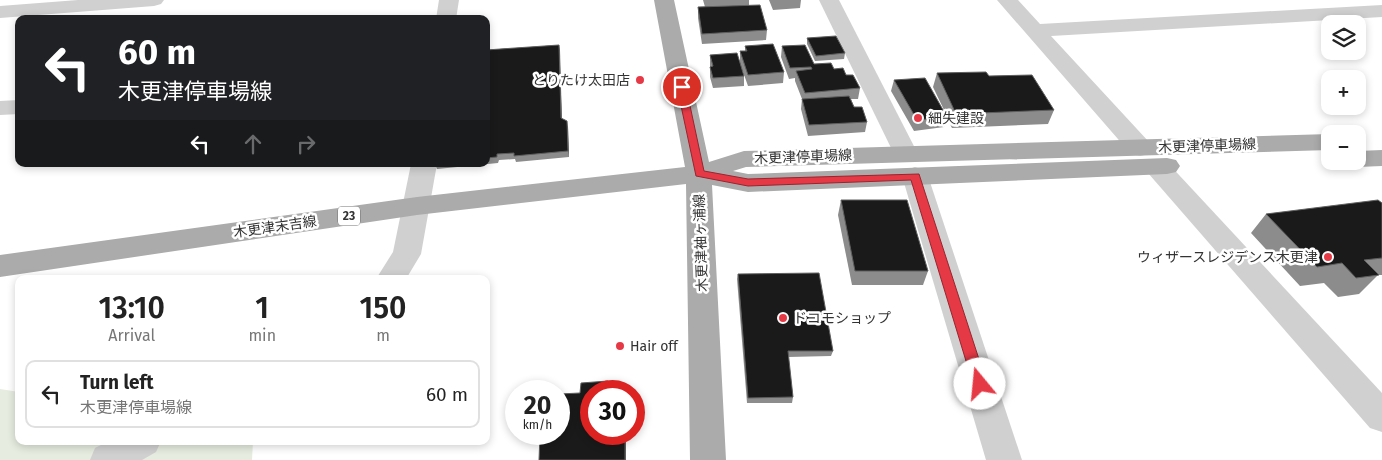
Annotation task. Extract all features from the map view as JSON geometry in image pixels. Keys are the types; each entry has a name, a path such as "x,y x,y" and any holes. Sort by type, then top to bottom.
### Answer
{"main road":[{"name":"木更津袖ヶ浦線","path":"664,0 699,174 708,460"},
{"path":"1366,141 1382,140"},
{"name":"木更津停車場線","path":"1149,158 1321,143"},
{"name":"木更津停車場線","path":"699,174 748,183 910,165 1149,158 1321,160"},
{"path":"1366,159 1382,158"},
{"name":"木更津末吉線","path":"0,266 417,206 699,174"}],"street":[{"path":"0,12 154,0"},
{"path":"447,15 449,0"},
{"path":"829,0 910,165 1004,460"},
{"path":"1007,0 1382,417"},
{"path":"1034,30 1382,10"},
{"path":"0,108 15,106"},
{"path":"393,275 407,254 424,167"},
{"path":"108,460 136,445"}],"shaded area":[{"path":"0,389 15,391 15,445 253,445 252,460 0,460"}],"building":[{"path":"760,5 767,30 702,34 698,7"},
{"path":"836,36 845,53 816,56 807,38"},
{"path":"773,44 784,72 748,75 740,51 747,51 745,46"},
{"path":"559,45 561,118 567,121 568,151 514,156 514,153 497,154 497,157 490,158 490,50"},
{"path":"805,45 814,64 831,63 834,69 843,68 846,75 853,75 860,88 805,93 796,71 812,69 811,67 790,68 782,46"},
{"path":"737,53 744,76 713,78 710,67 713,66 710,55"},
{"path":"986,72 989,76 1032,75 1054,110 956,114 937,73"},
{"path":"925,78 947,117 917,120 894,80"},
{"path":"849,96 854,107 862,107 867,122 809,125 802,99"},
{"path":"841,200 907,200 928,271 855,271"},
{"path":"1378,200 1382,203 1382,258 1364,260 1379,275 1356,278 1342,263 1317,267 1266,214"},
{"name":"ドコモショップ","path":"819,273 833,351 788,351 793,397 748,398 738,274"},
{"path":"570,393 580,393 580,445 625,445 625,460 539,460 540,445 570,445"}],"place":[{"name":"とりたけ太田店","path":"640,80"},
{"name":"細失建設","path":"918,118"},
{"name":"ウィザースレジデンス木更津","path":"1328,257"},
{"name":"ドコモショップ","path":"783,318"},
{"name":"Hair off","path":"620,346"}],"route":[{"path":"682,87 699,174 748,183 915,176 980,384"}]}
